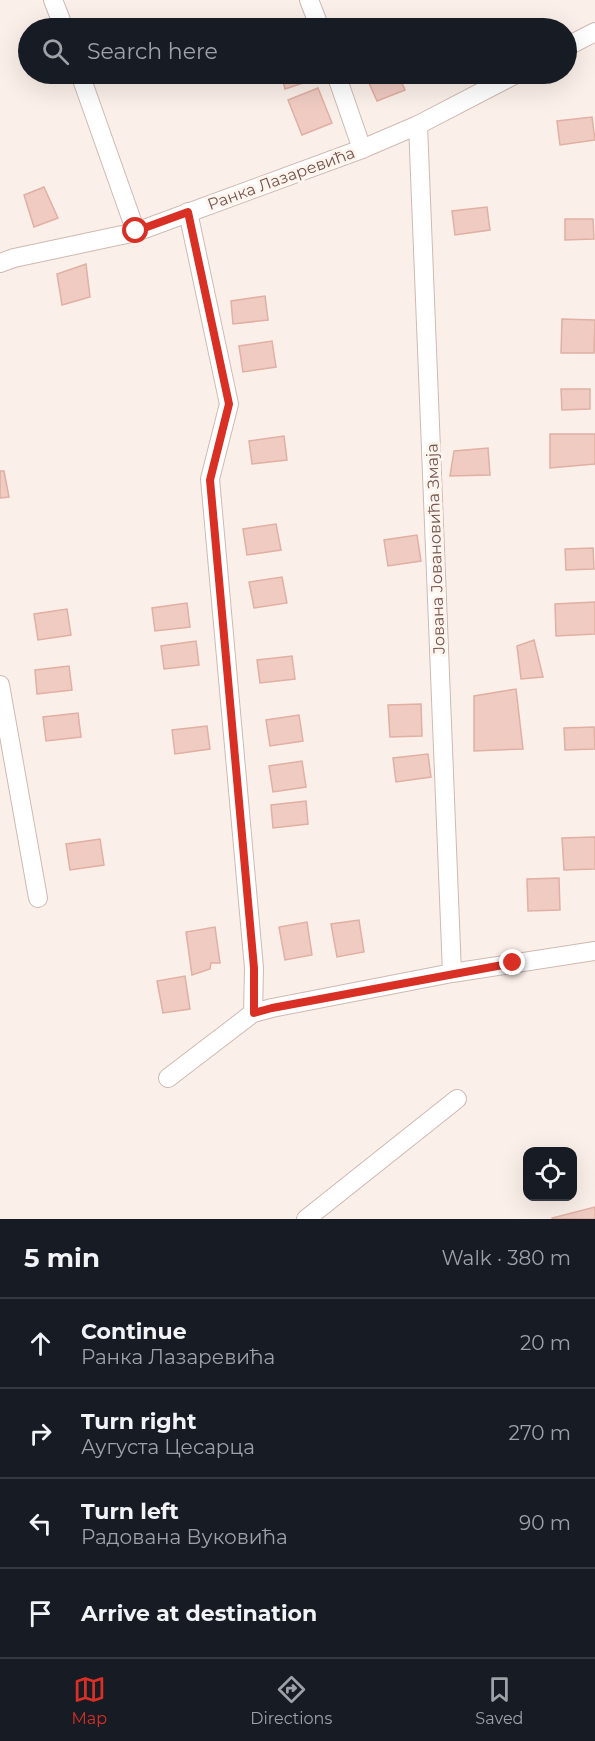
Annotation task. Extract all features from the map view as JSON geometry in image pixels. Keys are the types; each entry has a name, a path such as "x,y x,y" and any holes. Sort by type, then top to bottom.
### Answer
{"street":[{"path":"53,0 60,18"},
{"path":"309,0 316,18"},
{"path":"577,42 595,32"},
{"path":"84,84 136,231"},
{"path":"339,84 362,149"},
{"name":"Ранка Лазаревића","path":"0,263 136,231 362,149 418,125 497,84"},
{"name":"Јована Јовановића Змаја","path":"418,125 452,973"},
{"path":"188,212 229,404 210,480 254,968 254,1013"},
{"path":"0,685 38,898"},
{"path":"168,1078 254,1013 452,973 595,951"},
{"path":"306,1219 457,1099"}],"building":[{"path":"284,84 300,84 285,89"},
{"path":"369,84 402,84 405,90 377,101"},
{"path":"318,88 332,123 302,135 288,100"},
{"path":"592,117 595,140 560,145 557,121"},
{"path":"44,187 58,218 34,227 24,195"},
{"path":"487,207 490,230 455,235 452,211"},
{"path":"565,219 593,219 594,239 565,240"},
{"path":"86,264 90,297 62,305 57,274"},
{"path":"265,296 268,320 233,324 231,301"},
{"path":"562,319 595,320 594,353 561,353"},
{"path":"272,341 276,367 243,372 239,346"},
{"path":"561,389 590,389 590,409 562,410"},
{"path":"550,434 595,434 595,464 550,468"},
{"path":"284,436 287,460 252,464 249,441"},
{"path":"488,448 490,475 450,476 454,451"},
{"path":"0,471 4,471 9,497 0,498"},
{"path":"276,524 281,550 247,555 243,529"},
{"path":"417,535 421,561 388,566 384,540"},
{"path":"593,548 594,569 566,570 565,549"},
{"path":"282,577 287,603 254,608 249,582"},
{"path":"595,602 595,634 556,636 555,604"},
{"path":"187,603 190,627 155,631 152,608"},
{"path":"67,609 71,635 38,640 34,614"},
{"path":"534,640 543,677 521,679 517,646"},
{"path":"196,641 199,665 164,669 161,646"},
{"path":"292,656 295,679 260,683 257,660"},
{"path":"69,666 72,690 37,694 35,670"},
{"path":"516,689 523,749 474,751 474,696"},
{"path":"421,704 422,736 390,737 388,705"},
{"path":"78,713 81,737 46,741 43,717"},
{"path":"299,715 303,741 270,746 266,720"},
{"path":"207,726 210,749 175,754 172,730"},
{"path":"594,727 595,749 565,750 564,728"},
{"path":"428,754 431,777 396,782 393,758"},
{"path":"302,761 306,787 273,792 269,766"},
{"path":"306,801 308,824 273,828 271,805"},
{"path":"595,837 595,869 564,870 562,838"},
{"path":"100,839 104,865 70,870 66,844"},
{"path":"559,878 560,910 528,911 527,879"},
{"path":"359,920 364,952 337,957 331,924"},
{"path":"307,922 312,955 285,960 279,927"},
{"path":"215,927 220,963 211,963 210,969 192,975 186,932"},
{"path":"185,976 190,1009 163,1013 157,981"},
{"path":"595,1207 595,1219 552,1219 552,1218"}],"route":[{"path":"136,231 188,212 229,404 210,480 254,968 254,1013 513,963"}]}
